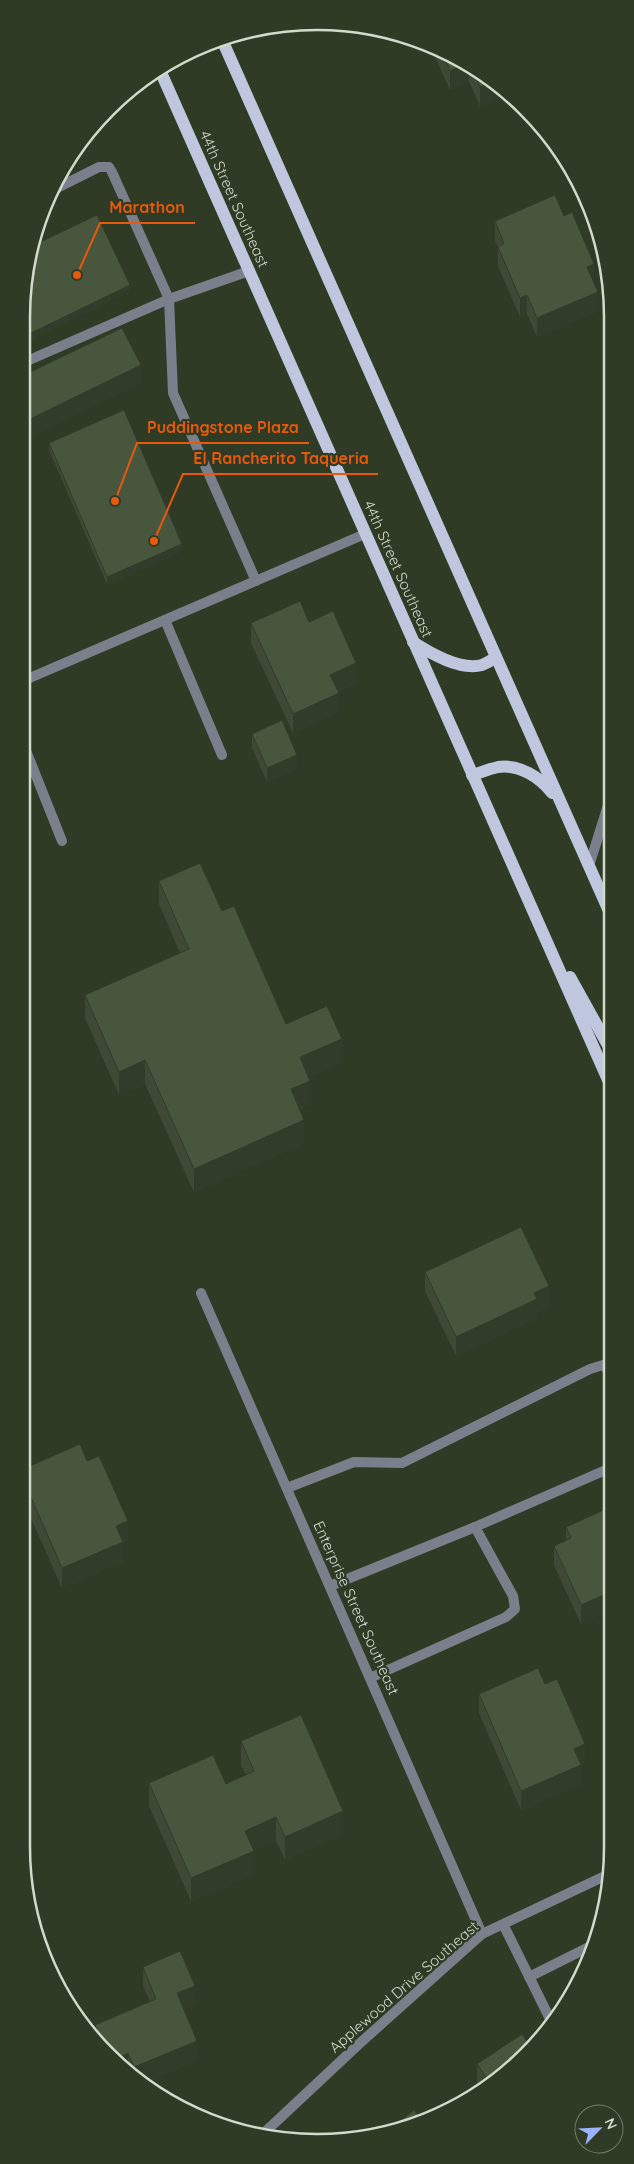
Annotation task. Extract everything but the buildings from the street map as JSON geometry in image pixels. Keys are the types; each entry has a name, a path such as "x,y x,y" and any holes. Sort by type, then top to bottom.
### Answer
{"main road":[{"path":"224,46 604,900"},
{"name":"44th Street Southeast","path":"162,75 412,642 604,1071"},
{"path":"412,642 437,657 468,665 482,665 496,658"},
{"path":"472,776 499,767 523,770 543,782 564,809"},
{"path":"529,903 604,1038"}],"street":[{"path":"62,185 99,167 109,167 169,300 173,394 256,581"},
{"path":"30,359 169,300 249,271"},
{"path":"30,678 365,534"},
{"path":"166,620 222,755"},
{"path":"30,761 62,841"},
{"path":"589,866 604,818"},
{"name":"Enterprise Street Southeast","path":"201,1293 482,1934"},
{"path":"287,1488 354,1462 402,1463 590,1369 604,1367"},
{"path":"330,1586 475,1527 604,1471"},
{"path":"370,1678 506,1617 515,1609 513,1596 475,1527"},
{"name":"Applewood Drive Southeast","path":"268,2129 359,2044 482,1934 504,1926 602,1877"},
{"path":"504,1926 549,2016"},
{"path":"530,1977 585,1949"}],"place":[{"name":"Marathon","path":"77,275"},
{"name":"Puddingstone Plaza","path":"115,501"},
{"name":"El Rancherito Taqueria","path":"154,541"}]}
